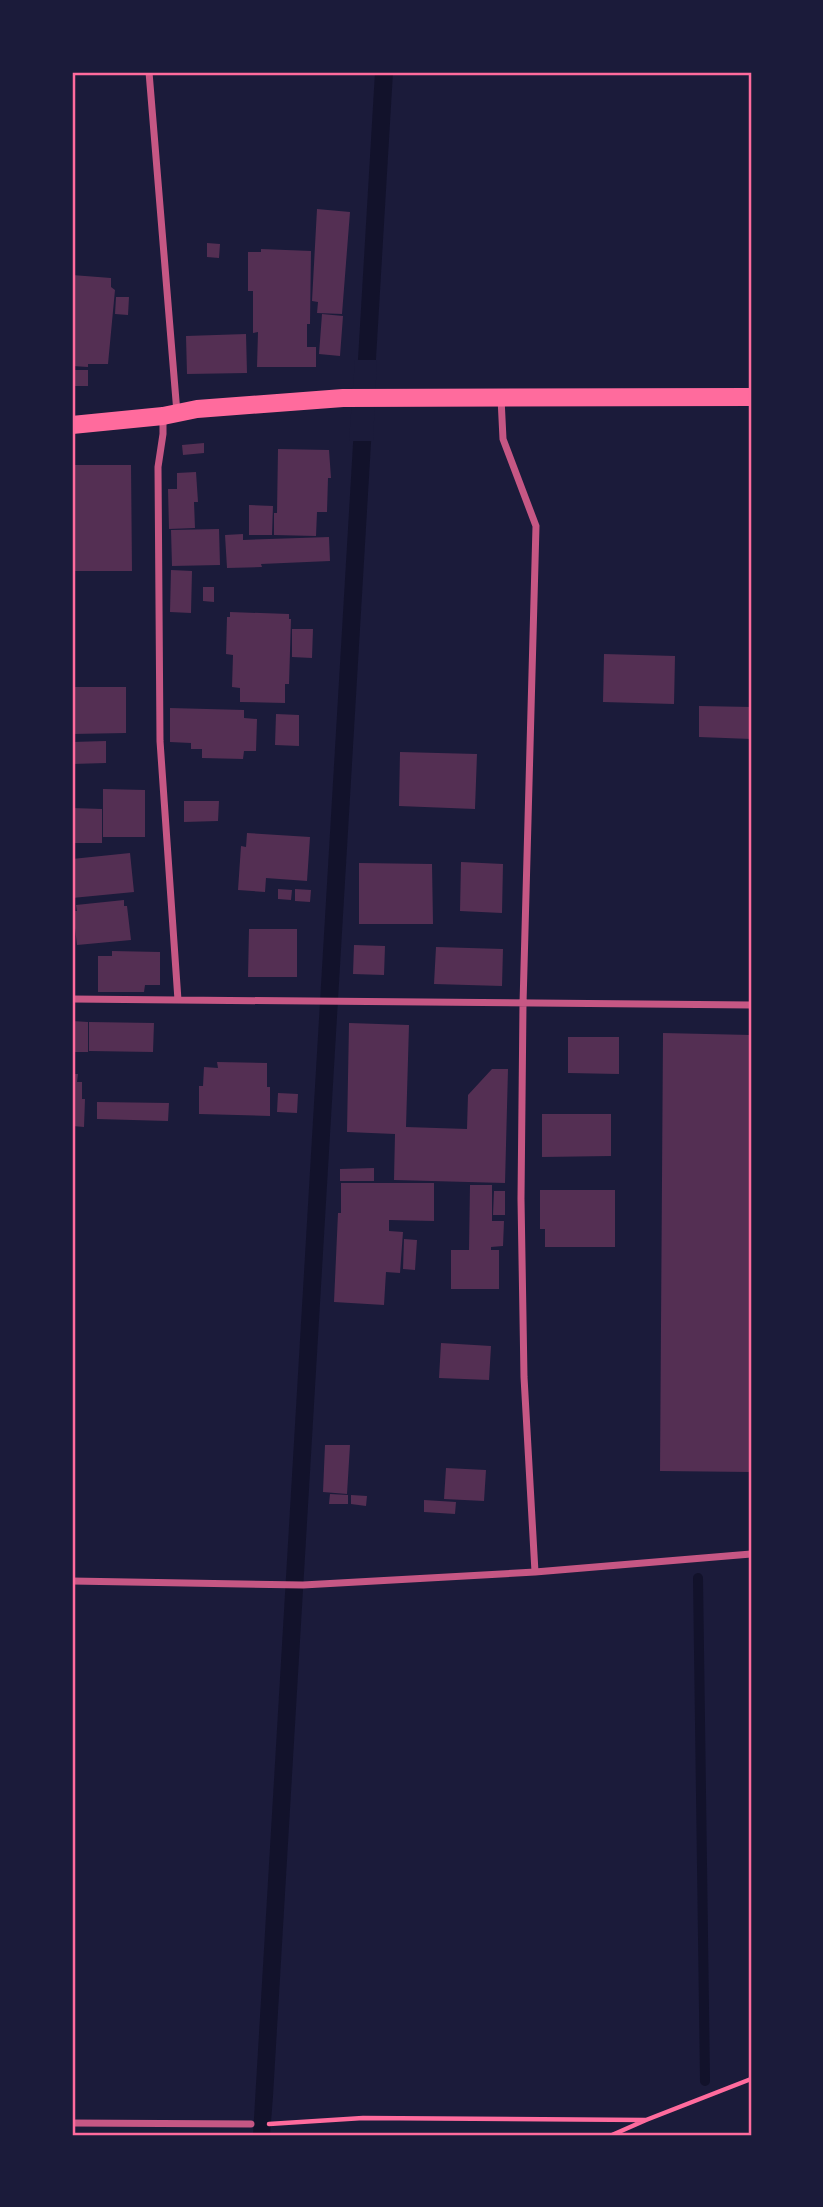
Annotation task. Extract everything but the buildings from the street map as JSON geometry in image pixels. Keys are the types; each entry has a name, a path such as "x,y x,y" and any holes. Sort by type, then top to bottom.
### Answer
{"main road":[{"path":"72,425 197,410 343,398 751,397"}],"street":[{"path":"149,72 170,415 163,434 158,467 160,741 178,1000"},
{"path":"501,397 503,439 537,526 523,1004 521,1199 524,1363 535,1572"},
{"path":"72,999 751,1005"},
{"path":"72,1581 303,1585 535,1572 751,1554"},
{"path":"72,2123 251,2124"}],"path":[{"path":"612,2135 751,2079"},
{"path":"272,2124 363,2118 646,2120"}],"shaded area":[{"path":"375,72 393,72 273,2096 270,2135 253,2135"}],"pier":[{"path":"355,360 377,360 373,441 349,441"}],"waterway":[{"path":"698,1578 705,2081"}]}
